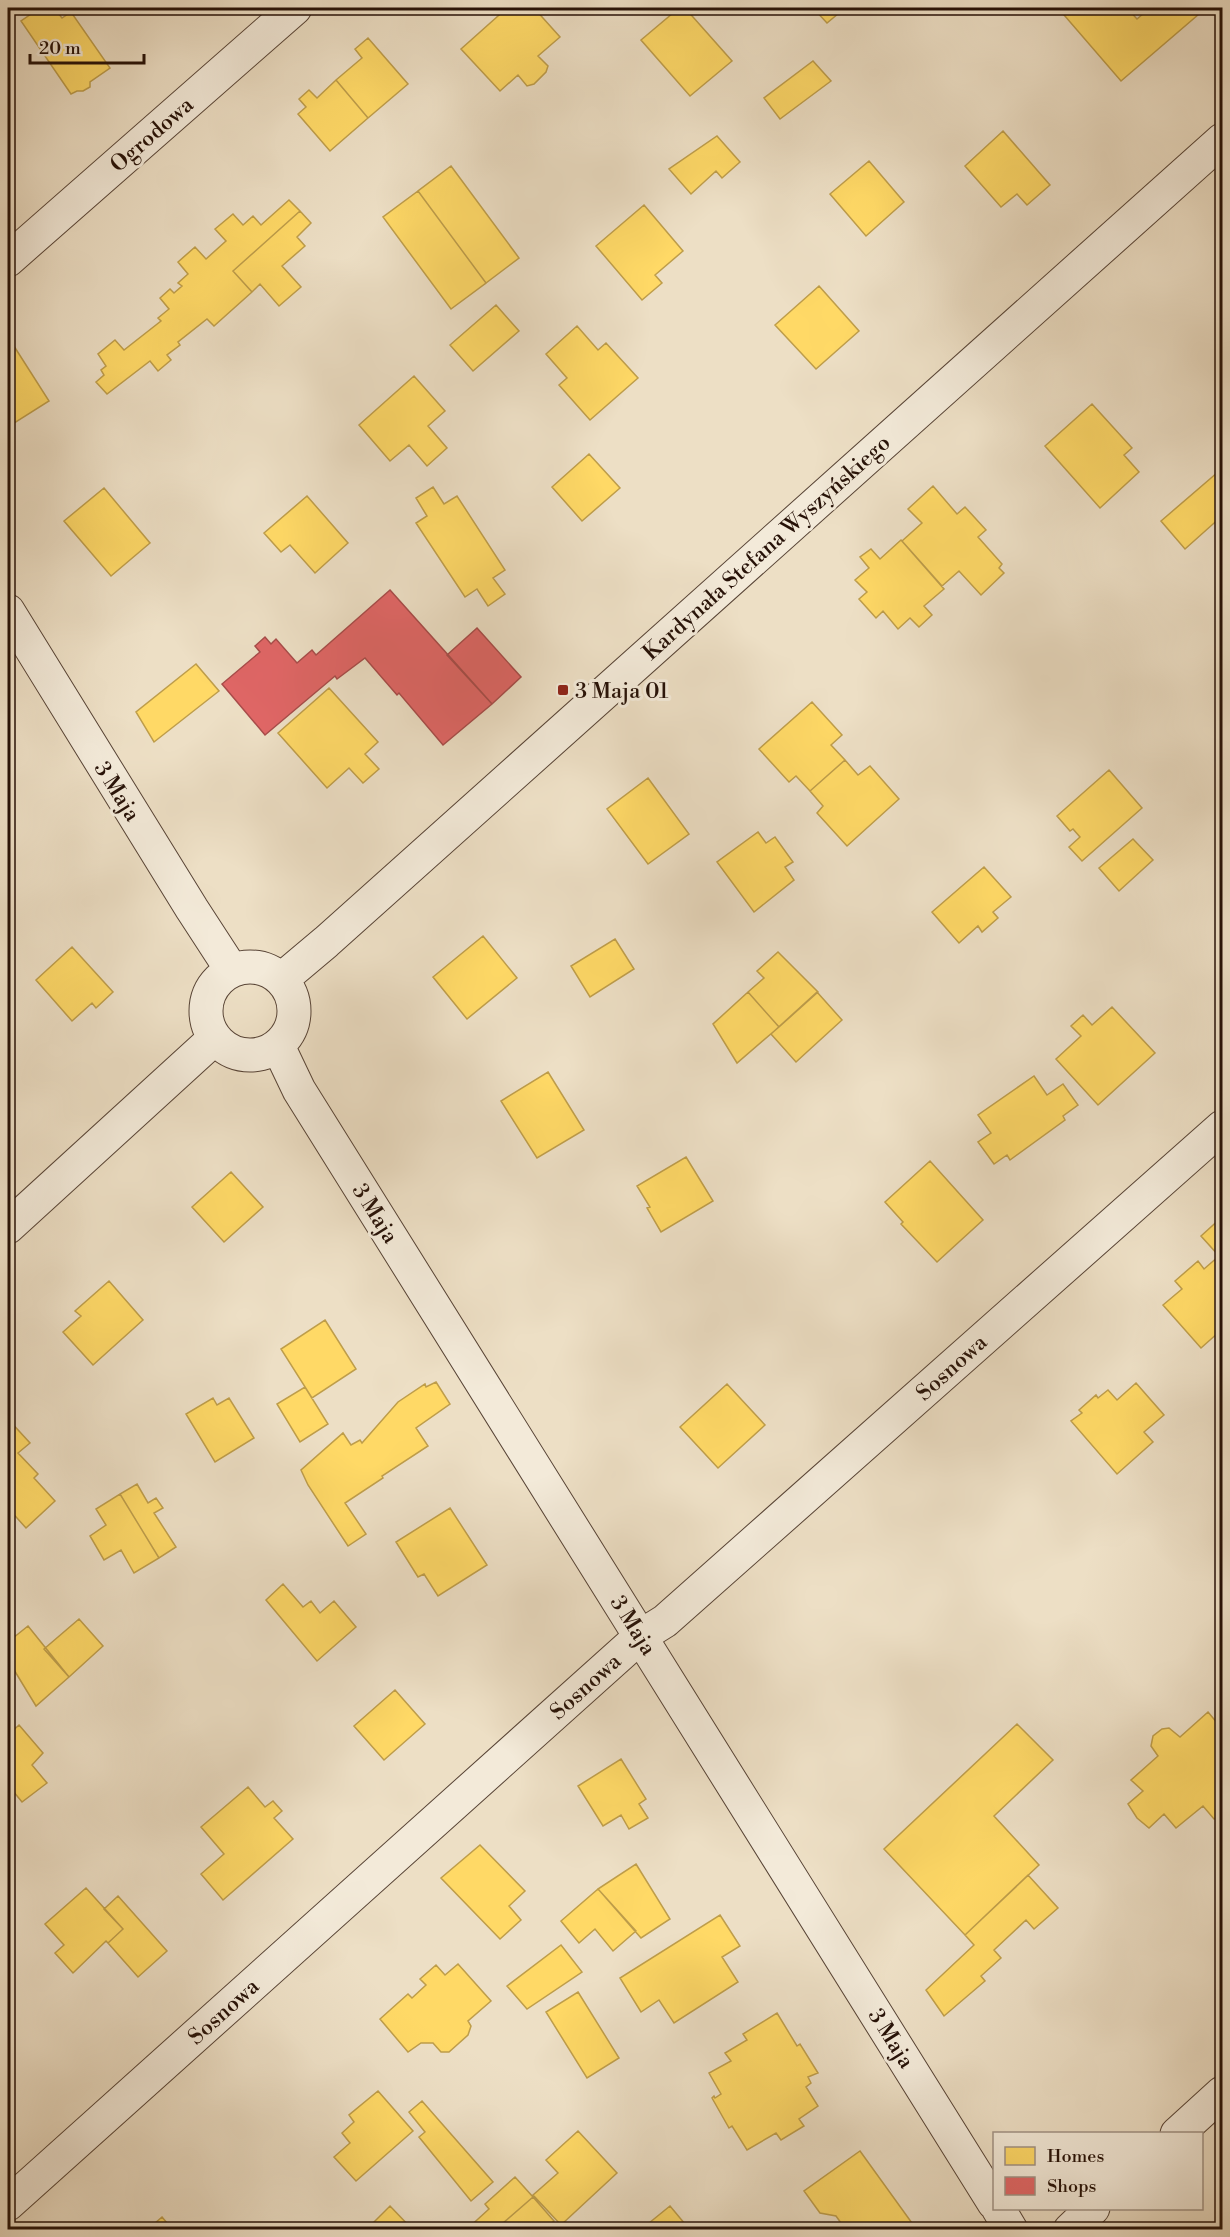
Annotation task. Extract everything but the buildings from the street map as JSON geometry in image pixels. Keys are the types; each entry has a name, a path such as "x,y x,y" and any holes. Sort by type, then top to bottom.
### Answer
{"street":[{"name":"Ogrodowa","path":"8,260 295,8"},
{"name":"Kardynała Stefana Wyszyńskiego","path":"282,978 326,942 1222,140"},
{"name":"3 Maja","path":"8,611 185,899 231,969"},
{"path":"249,966 263,968 282,978 292,996 295,1009 293,1023 287,1036 278,1046 266,1053 252,1055 225,1048 208,1026 205,1012 207,998 213,986 231,969 249,966"},
{"path":"8,1227 215,1038"},
{"name":"3 Maja","path":"278,1046 299,1090 993,2201"},
{"name":"Sosnowa","path":"8,2204 641,1636 665,1621 1222,1127"},
{"path":"1178,2132 1222,2093"},
{"path":"999,2210 1011,2229"},
{"path":"1070,2229 1091,2210"}],"place":[{"name":"3 Maja 01","path":"563,690"}]}
